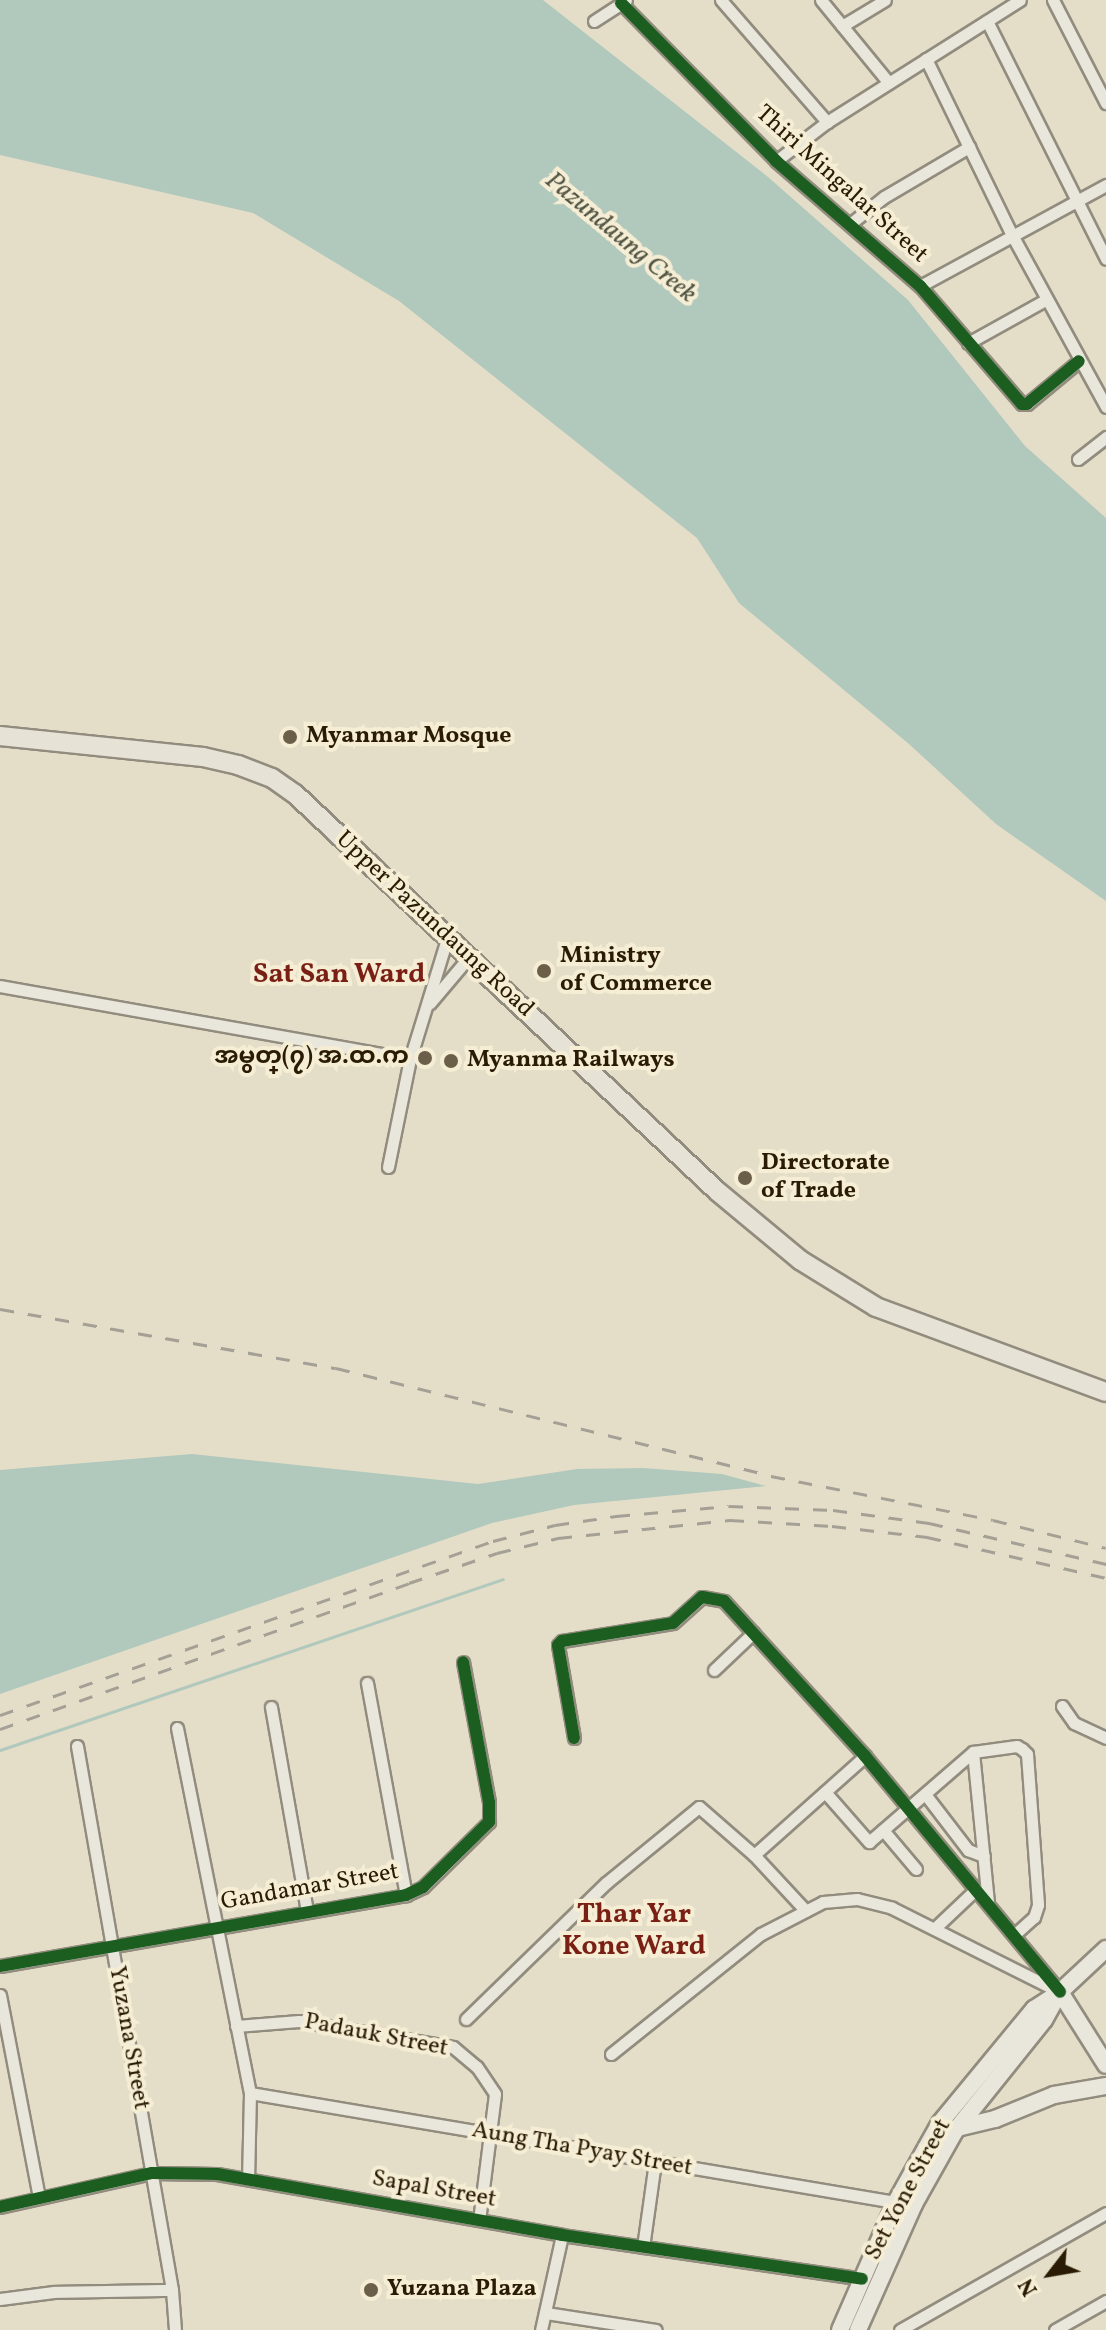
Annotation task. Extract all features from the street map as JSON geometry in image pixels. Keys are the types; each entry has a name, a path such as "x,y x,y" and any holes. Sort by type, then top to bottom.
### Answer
{"main road":[{"name":"Upper Pazundaung Road","path":"0,736 203,757 238,765 272,778 295,794 717,1191 836,1284 876,1307 1106,1392"},
{"name":"Set Yone Street","path":"840,2330 896,2202 948,2127 1034,2009 1060,1992 1106,1949"},
{"path":"1060,1992 1106,2065"},
{"path":"948,2127 1054,2095 1106,2086"},
{"name":"Set Yone Street","path":"858,2330 948,2127"}],"street":[{"path":"721,0 827,122"},
{"path":"821,0 889,83"},
{"path":"842,26 885,0"},
{"path":"776,161 827,122 1020,0"},
{"path":"1053,0 1106,103"},
{"path":"594,21 624,2"},
{"name":"Thiri Mingalar Street","path":"624,2 776,161 920,286 1024,405 1079,361"},
{"path":"987,21 1106,259"},
{"path":"926,59 1012,235 1106,407"},
{"path":"850,224 884,197 969,147"},
{"path":"920,286 1106,185"},
{"path":"968,343 1047,299"},
{"path":"1078,459 1106,437"},
{"path":"388,1167 410,1059 447,939"},
{"path":"427,1007 468,958"},
{"path":"0,986 410,1059"},
{"path":"574,1738 558,1645 562,1641 673,1623 702,1597 724,1601 865,1756 988,1901 1060,1992"},
{"path":"714,1670 753,1633"},
{"name":"Gandamar Street","path":"0,1966 406,1895 423,1887 489,1822 489,1802 463,1662"},
{"path":"367,1683 406,1895"},
{"path":"1062,1706 1074,1723 1106,1738"},
{"path":"271,1707 307,1911"},
{"path":"177,1728 250,2093 248,2178"},
{"name":"Yuzana Street","path":"77,1746 172,2290 175,2330"},
{"path":"825,1792 867,1841 872,1841 973,1752 1017,1746 1027,1754 1038,1905 1034,1917 1015,1934"},
{"path":"973,1752 988,1901"},
{"path":"754,1855 865,1756"},
{"path":"925,1794 968,1850 984,1856"},
{"path":"466,2019 606,1883 699,1807 754,1855 806,1911"},
{"path":"883,1830 916,1869"},
{"path":"936,1927 976,1889"},
{"path":"611,2054 761,1934 823,1902 857,1899 892,1908 936,1927 1060,1992"},
{"path":"0,1995 39,2197"},
{"name":"Padauk Street","path":"236,2026 283,2020 453,2047 477,2067 495,2094 491,2134"},
{"name":"Aung Tha Pyay Street","path":"250,2093 914,2204"},
{"path":"479,2220 491,2134"},
{"path":"643,2247 655,2162"},
{"name":"Sapal Street","path":"0,2207 152,2173 202,2173 248,2178 562,2235 862,2279"},
{"path":"900,2330 1106,2213"},
{"path":"541,2330 562,2235"},
{"path":"0,2299 54,2292 172,2290"},
{"path":"1055,2330 1106,2301"},
{"path":"546,2313 656,2330"}],"water":[{"name":"Pazundaung Creek","path":"0,0 543,0 768,177 908,300 1025,446 1106,518 1106,901 996,824 909,744 739,603 697,538 399,301 253,213 0,155"},
{"path":"192,1454 478,1484 577,1469 643,1468 722,1474 766,1486 574,1505 492,1523 0,1694 0,1470"}],"waterway":[{"path":"0,1750 503,1579"}],"railway":[{"path":"0,1309 336,1368 771,1476 993,1520 1106,1548"},
{"path":"0,1715 493,1541 555,1525 616,1516 729,1506 833,1510 929,1523 1106,1564"},
{"path":"0,1729 409,1583 497,1553 558,1538 730,1520 832,1526 927,1537 1106,1578"}],"cycle path":[{"path":"621,3 776,161 920,286 1022,404 1027,404 1079,361"},
{"path":"574,1738 558,1645 562,1641 673,1623 702,1597 724,1601 865,1756 1060,1992"},
{"path":"0,1966 406,1895 423,1887 489,1822 489,1802 463,1662"},
{"path":"0,2207 152,2173 217,2174 562,2235 862,2279"}],"place":[{"name":"Myanmar Mosque","path":"290,737"},
{"name":"Ministry of Commerce","path":"544,971"},
{"name":"အမွတ္(၇) အ.ထ.က","path":"425,1058"},
{"name":"Myanma Railways","path":"451,1061"},
{"name":"Directorate of Trade","path":"745,1178"},
{"name":"Yuzana Plaza","path":"371,2290"}],"district":[{"name":"Sat San Ward","path":"339,975"},
{"name":"Thar Yar Kone Ward","path":"634,1931"}]}
